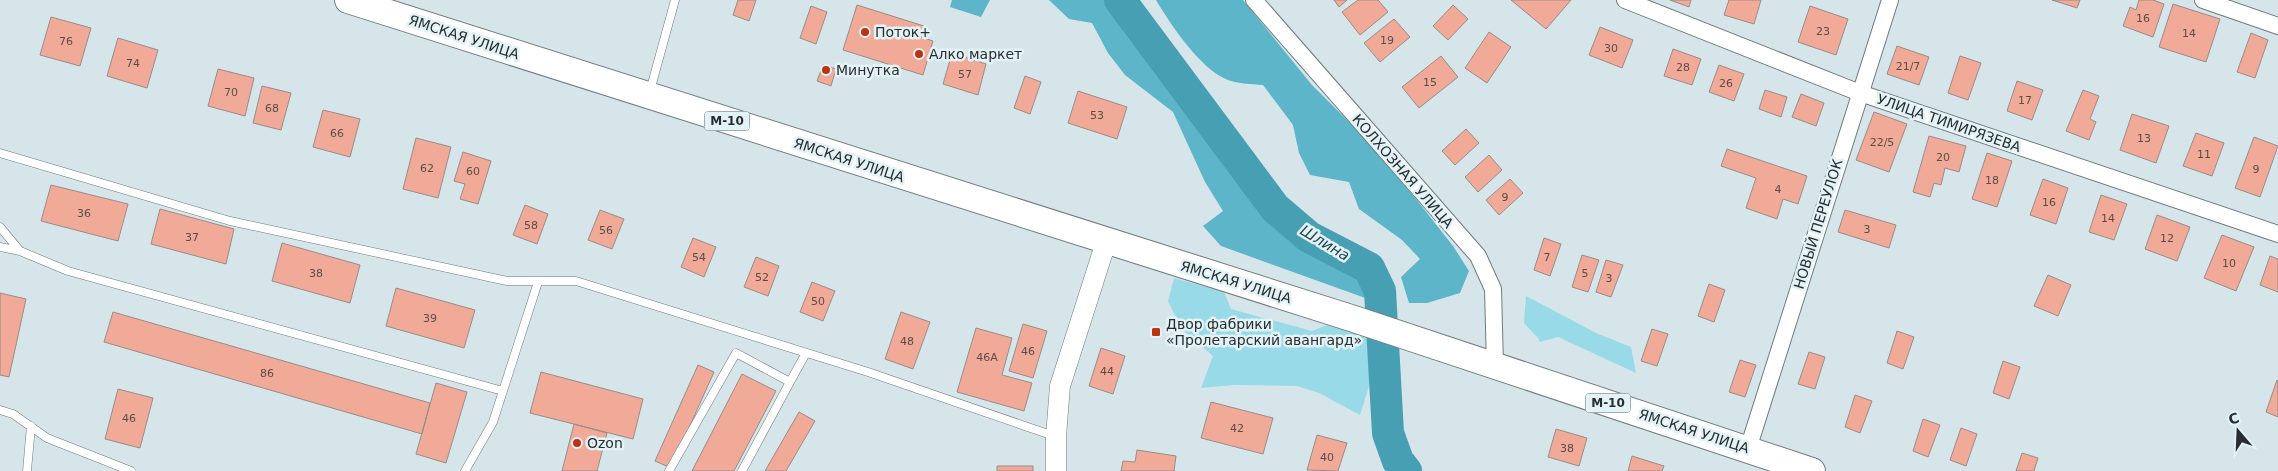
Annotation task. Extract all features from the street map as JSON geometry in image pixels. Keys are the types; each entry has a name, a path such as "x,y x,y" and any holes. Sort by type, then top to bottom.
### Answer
{"highway":[{"name":"ЯМСКАЯ УЛИЦА","path":"348,0 1106,242 1352,318 1812,471"}],"street":[{"name":"КОЛХОЗНАЯ УЛИЦА","path":"1254,0 1478,256 1493,289 1495,366"},
{"name":"УЛИЦА ТИМИРЯЗЕВА","path":"1625,0 1860,93 2278,234"},
{"name":"НОВЫЙ ПЕРЕУЛОК","path":"1748,449 1890,0"},
{"path":"2203,0 2278,26"},
{"path":"1056,471 1056,436 1060,386 1106,242"}],"lane":[{"path":"649,96 676,0"},
{"path":"0,154 230,222 507,281 576,281 806,352 1056,436"},
{"path":"0,227 20,251"},
{"path":"0,247 20,251 68,271 503,391"},
{"path":"465,471 493,422 538,282"},
{"path":"742,471 806,352"},
{"path":"670,471 736,353 790,382"},
{"path":"0,410 13,414 47,438 131,471"},
{"path":"27,471 30,426"}],"shaded area":[{"path":"952,0 990,0 981,17 950,7"},
{"path":"1049,0 1109,0 1143,50 1184,100 1259,203 1285,235 1364,272 1368,299 1221,246 1203,226 1223,211 1205,182 1173,112 1125,75 1108,53 1092,23 1069,19"},
{"path":"1156,0 1243,0 1312,85 1364,137 1453,246 1469,271 1460,293 1427,303 1409,303 1401,277 1420,259 1402,240 1359,209 1349,182 1310,175 1299,153 1293,125 1263,85 1232,81 1217,74 1187,45"},
{"path":"1174,278 1224,292 1231,309 1312,331 1332,323 1371,338 1375,367 1360,415 1319,393 1297,386 1234,385 1201,388 1213,356 1181,328 1168,301"},
{"path":"1526,296 1596,333 1631,347 1636,373 1558,337 1540,342 1524,323"}],"building":[{"path":"738,0 756,0 749,21 733,15"},
{"path":"1334,0 1347,0 1339,7"},
{"path":"1358,0 1378,0 1388,12 1360,35 1342,12"},
{"path":"1511,0 1571,0 1546,29"},
{"path":"1670,0 1691,0 1689,7"},
{"path":"1729,0 1761,0 1754,24 1724,15"},
{"path":"2052,0 2080,0 2077,8"},
{"path":"2139,0 2153,0 2164,4 2153,37 2123,26 2130,7 2136,10"},
{"path":"2173,4 2220,19 2206,62 2159,47"},
{"path":"857,5 924,26 921,37 933,41 923,75 843,50"},
{"path":"1453,5 1468,19 1448,40 1433,26"},
{"path":"811,6 827,12 816,44 800,38"},
{"path":"1810,6 1848,19 1836,55 1798,42"},
{"path":"51,17 91,28 80,66 40,55"},
{"path":"1394,19 1410,37 1380,62 1364,43"},
{"path":"1600,27 1633,40 1622,68 1589,55"},
{"path":"1489,32 1511,47 1487,83 1465,68"},
{"path":"2251,33 2268,40 2255,78 2237,72"},
{"path":"118,38 158,50 147,88 107,76"},
{"path":"1897,46 1929,57 1919,85 1887,74"},
{"path":"1673,49 1701,59 1692,85 1664,76"},
{"path":"952,53 986,64 978,95 943,84"},
{"path":"1441,56 1458,77 1419,108 1402,87"},
{"path":"1960,56 1981,63 1968,100 1948,93"},
{"path":"823,65 836,69 831,86 817,81"},
{"path":"1719,65 1744,74 1734,101 1709,92"},
{"path":"218,69 254,78 245,116 208,106"},
{"path":"1025,76 1041,82 1030,114 1014,108"},
{"path":"2017,81 2043,90 2032,120 2007,111"},
{"path":"262,86 291,93 281,130 253,123"},
{"path":"1765,90 1787,97 1781,117 1759,109"},
{"path":"2083,90 2099,96 2090,119 2096,122 2089,140 2066,131"},
{"path":"1078,91 1127,107 1117,139 1068,123"},
{"path":"1801,94 1824,103 1816,126 1792,117"},
{"path":"323,110 360,119 350,157 313,147"},
{"path":"1874,112 1907,124 1889,172 1856,160"},
{"path":"2132,114 2169,126 2156,163 2120,150"},
{"path":"1466,129 1479,143 1455,165 1442,151"},
{"path":"2196,133 2224,143 2212,176 2183,166"},
{"path":"1929,136 1966,146 1959,172 1945,168 1941,185 1934,183 1930,197 1913,192"},
{"path":"2254,137 2278,146 2260,197 2235,188"},
{"path":"416,138 451,147 438,198 403,189"},
{"path":"1727,149 1807,176 1798,204 1783,199 1777,219 1746,208 1756,178 1721,166"},
{"path":"463,152 491,161 478,204 460,199 465,184 454,181"},
{"path":"1987,153 2012,161 1997,207 1972,199"},
{"path":"1489,155 1502,170 1478,192 1465,177"},
{"path":"1510,179 1523,193 1499,215 1486,200"},
{"path":"2043,179 2068,188 2056,224 2030,215"},
{"path":"51,185 128,204 118,241 41,221"},
{"path":"2101,195 2127,204 2114,240 2089,232"},
{"path":"525,205 548,214 537,244 513,235"},
{"path":"160,209 234,229 226,264 151,244"},
{"path":"600,210 624,219 612,249 588,240"},
{"path":"1845,210 1896,225 1889,248 1838,232"},
{"path":"2157,215 2190,227 2177,261 2145,249"},
{"path":"2222,235 2254,247 2236,291 2204,278"},
{"path":"693,238 716,247 704,277 681,267"},
{"path":"1544,238 1561,244 1550,276 1534,270"},
{"path":"282,243 360,265 350,303 272,281"},
{"path":"1582,255 1599,260 1588,292 1572,287"},
{"path":"2270,256 2278,259 2278,292 2260,285"},
{"path":"756,257 779,266 768,296 744,287"},
{"path":"1606,260 1623,265 1611,297 1596,292"},
{"path":"2048,275 2071,285 2058,316 2034,306"},
{"path":"812,282 835,291 823,321 800,312"},
{"path":"1709,284 1725,290 1714,322 1698,316"},
{"path":"396,288 475,310 464,348 386,326"},
{"path":"0,293 26,299 9,377 0,375"},
{"path":"113,312 430,403 422,434 104,342"},
{"path":"901,312 930,322 913,369 885,359"},
{"path":"1023,324 1047,331 1033,378 1009,371"},
{"path":"976,328 1012,338 1002,375 1032,383 1024,411 957,392"},
{"path":"1652,329 1668,334 1657,366 1641,361"},
{"path":"1897,331 1914,337 1903,369 1887,363"},
{"path":"1101,348 1125,356 1113,394 1089,386"},
{"path":"1809,352 1825,357 1815,389 1798,384"},
{"path":"1740,360 1756,365 1745,397 1729,392"},
{"path":"2003,361 2020,367 2009,399 1993,393"},
{"path":"698,365 714,372 671,468 655,461"},
{"path":"541,372 643,399 633,439 530,413"},
{"path":"742,374 776,391 734,471 692,471"},
{"path":"2278,381 2278,417 2266,412"},
{"path":"436,383 467,392 446,463 416,454"},
{"path":"118,389 153,398 140,448 105,439"},
{"path":"1855,395 1872,401 1860,433 1845,427"},
{"path":"1211,402 1273,418 1263,454 1201,438"},
{"path":"799,412 815,421 786,471 765,471"},
{"path":"1923,419 1940,425 1928,457 1913,451"},
{"path":"574,424 607,433 597,471 562,471"},
{"path":"1961,428 1977,434 1966,466 1950,460"},
{"path":"1556,429 1587,438 1579,466 1548,457"},
{"path":"1317,435 1347,443 1338,471 1307,470"},
{"path":"1137,450 1176,456 1174,471 1121,471 1123,461 1135,462"},
{"path":"2022,453 2038,458 2034,471 2016,471"},
{"path":"1632,456 1664,466 1662,471 1628,471"},
{"path":"997,466 1033,466 1033,471 997,471"}],"waterway":[{"name":"Шлина","path":"1120,0 1275,208 1309,237 1369,268 1380,291 1388,433 1398,461 1406,471"}],"place":[{"name":"Поток+","path":"865,32"},
{"name":"Алко маркет","path":"919,54"},
{"name":"Минутка","path":"826,70"},
{"name":"Двор фабрики «Пролетарский авангард»","path":"1156,332"},
{"name":"Ozon","path":"577,443"}]}
